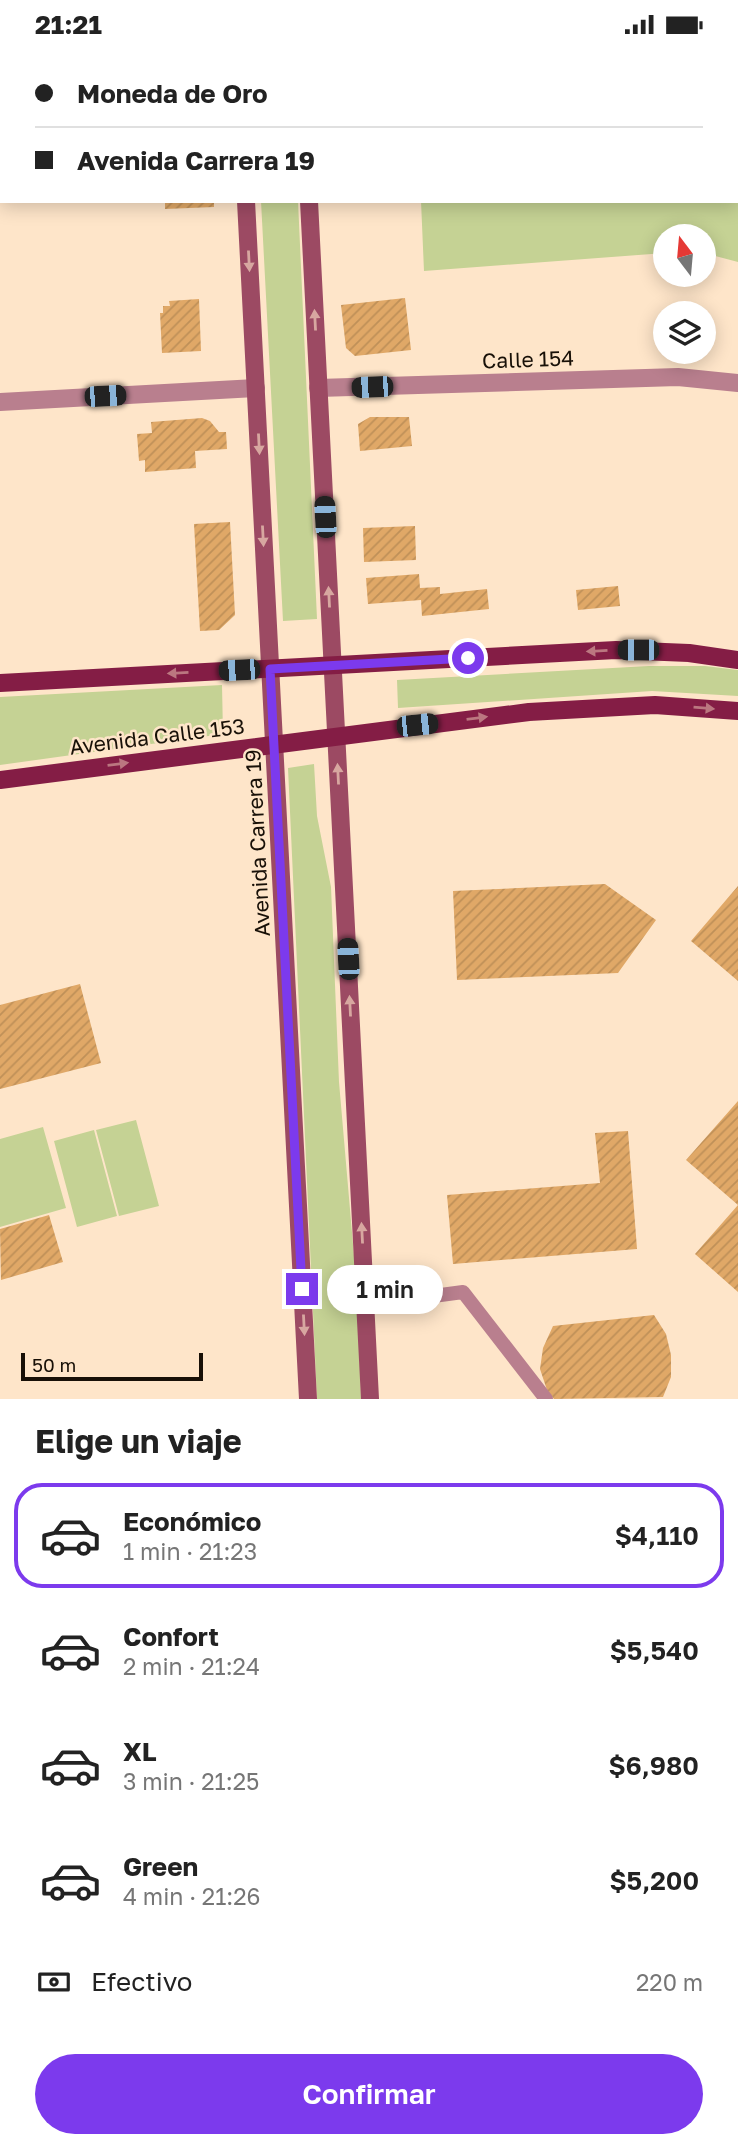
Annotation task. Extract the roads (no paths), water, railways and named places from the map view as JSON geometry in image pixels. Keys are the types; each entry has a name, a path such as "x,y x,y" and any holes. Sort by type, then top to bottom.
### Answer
{"main road":[{"name":"Avenida Carrera 19","path":"246,203 308,1399"},
{"path":"309,203 370,1399"},
{"path":"0,683 616,650 689,653 738,660"},
{"name":"Avenida Calle 153","path":"0,780 529,712 595,706 655,705 738,711"}],"street":[{"name":"Calle 154","path":"318,388 678,377 738,383"},
{"path":"0,403 256,388"}],"lane":[{"path":"365,1302 411,1300 463,1293 546,1399"}]}
